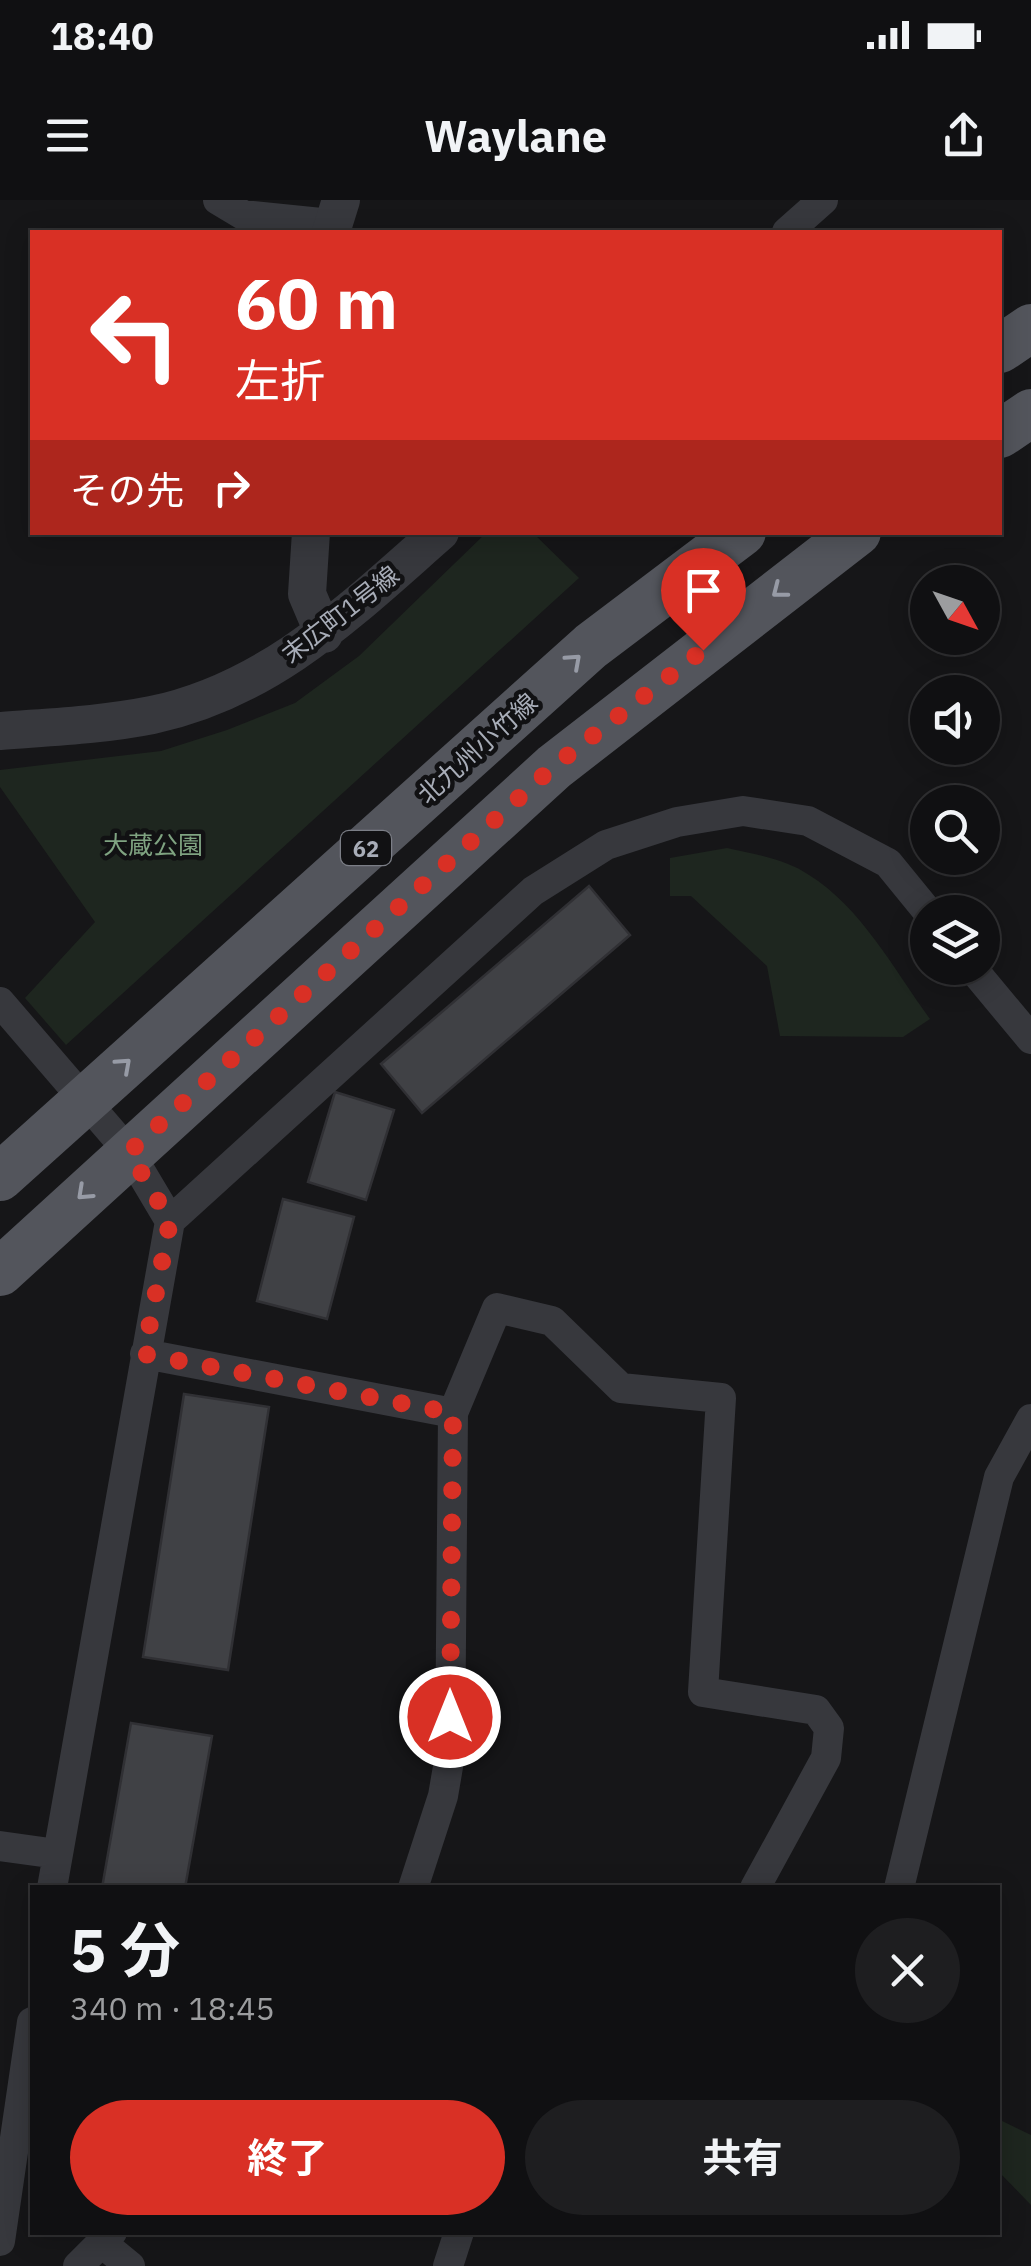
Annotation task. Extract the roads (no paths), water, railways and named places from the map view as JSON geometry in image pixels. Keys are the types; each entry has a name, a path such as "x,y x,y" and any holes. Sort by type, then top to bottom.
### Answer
{"main road":[{"path":"1002,348 1031,328"},
{"path":"1002,433 1031,413"},
{"name":"北九州小竹線","path":"0,1177 591,646 738,535"},
{"name":"62","path":"0,1272 554,766 853,535"}],"street":[{"path":"218,200 243,214 334,219"},
{"path":"789,230 823,200"},
{"path":"310,535 306,594 324,634"},
{"name":"末広町1号線","path":"0,731 103,723 172,710 264,673 324,634 437,535"},
{"path":"52,1885 170,1221 532,891 606,845 677,822 743,811 808,821 888,863 914,895"},
{"path":"986,985 1031,1039"},
{"path":"0,1002 129,1152 170,1221"},
{"path":"414,1885 444,1796 450,1755 453,1413 498,1308 552,1321 621,1388 721,1398 704,1692 816,1710 829,1728 826,1758 757,1885"},
{"path":"144,1354 453,1413"},
{"path":"900,1885 999,1477 1031,1419"},
{"path":"0,1846 57,1854"},
{"path":"0,2241 30,2036"},
{"path":"448,2266 458,2235"},
{"path":"78,2266 107,2238 130,2266"}],"park label":[{"name":"大蔵公園","path":"153,844"}]}
